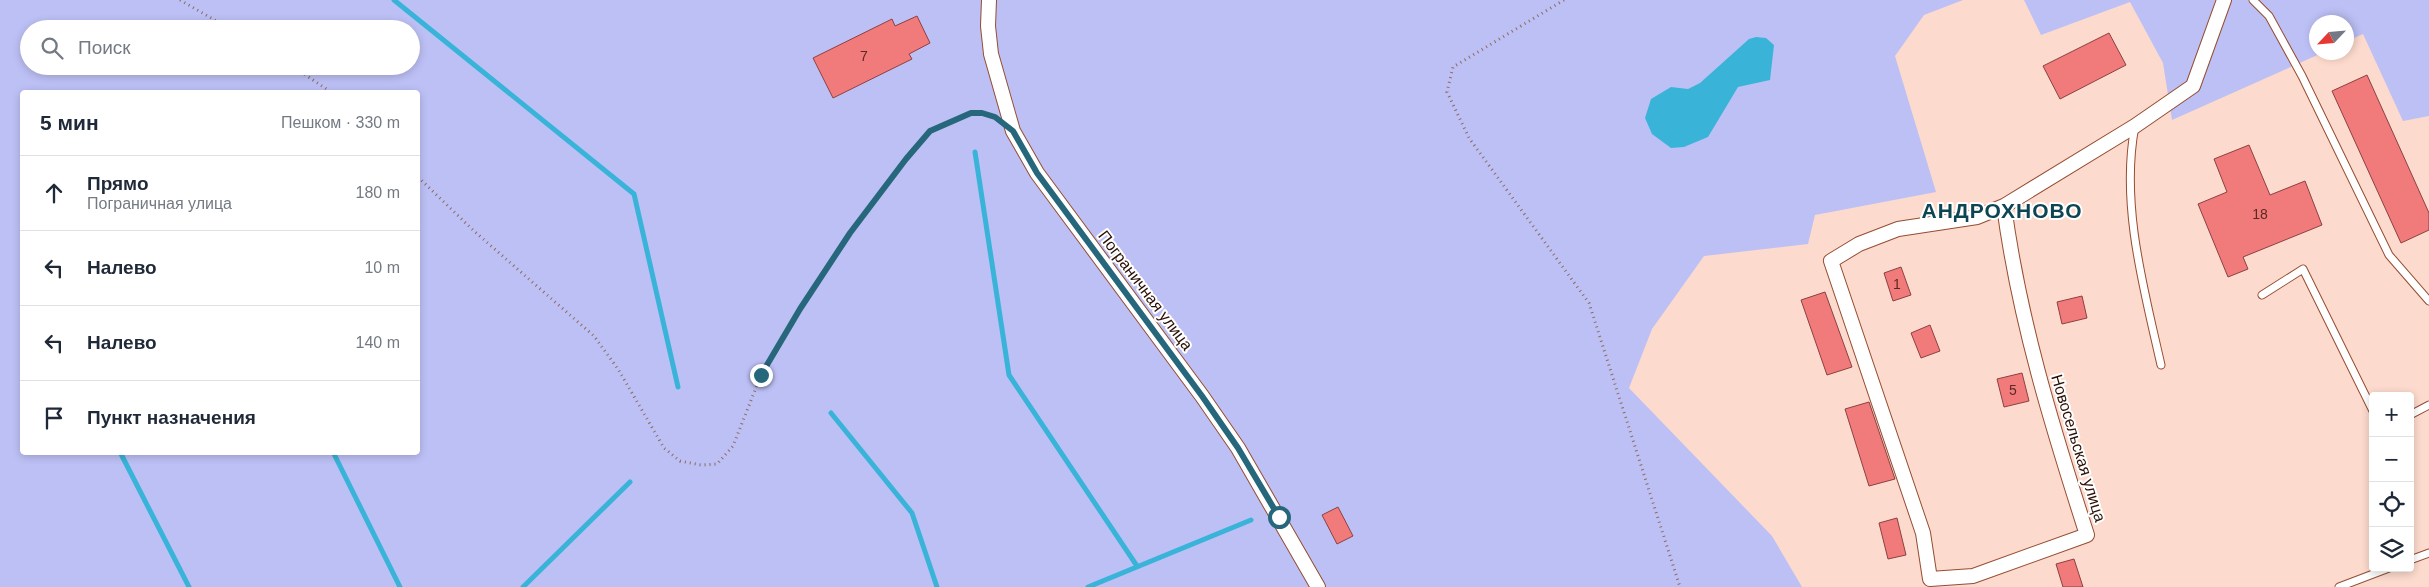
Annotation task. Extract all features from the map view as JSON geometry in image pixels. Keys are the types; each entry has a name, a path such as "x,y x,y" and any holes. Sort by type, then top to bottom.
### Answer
{"street":[{"name":"Пограничная улица","path":"989,0 988,26 991,54 1013,131 1037,173 1202,396 1238,448 1318,587"},
{"path":"2004,206 2135,126 2193,86 2224,0"},
{"name":"Новосельская улица","path":"2004,206 2022,314 2057,442 2087,535 1973,576 1930,579 1923,533 1830,261 1859,244 1898,229 1977,217 2004,206"}],"lane":[{"path":"2253,0 2269,16 2302,76 2389,255 2429,301"},
{"path":"2135,126 2129,155 2136,254 2161,365"},
{"path":"2262,295 2303,270 2369,403"},
{"path":"2414,413 2429,405"},
{"path":"2414,559 2429,553"},
{"path":"2339,587 2378,572"}],"path":[{"path":"180,0 214,20"},
{"path":"1564,0 1453,67 1447,92 1469,138 1589,302 1680,587"},
{"path":"306,75 328,90"},
{"path":"420,179 474,231 594,336 618,368 664,448 680,461 701,465 717,464 733,446 761,375 800,309 850,233 930,131 971,113 982,113 995,117 1013,131"}],"shaded area":[{"path":"0,0 1963,0 1924,15 1895,56 1936,192 1815,215 1808,244 1704,256 1652,329 1629,388 1772,536 1802,587 0,587"},
{"path":"2024,0 2429,0 2429,116 2403,121 2363,34 2354,38 2354,15 2309,15 2309,59 2172,120 2163,63 2130,2 2041,35"},
{"path":"1756,37 1766,38 1774,45 1770,80 1738,87 1708,137 1684,147 1671,148 1652,134 1645,118 1651,99 1671,87 1688,89 1700,83 1749,39"}],"building":[{"path":"917,16 930,43 909,54 912,59 833,98 813,58 892,19 895,26"},
{"path":"2109,33 2126,65 2060,99 2043,66"},
{"path":"2367,75 2429,213 2429,230 2401,243 2332,91"},
{"path":"2249,145 2270,195 2305,181 2322,225 2243,257 2248,269 2228,277 2198,204 2227,192 2214,159"},
{"path":"1901,267 1911,295 1893,301 1884,273"},
{"path":"1825,292 1852,367 1827,375 1801,300"},
{"path":"2082,296 2087,318 2062,324 2057,302"},
{"path":"1930,325 1940,351 1921,358 1911,333"},
{"path":"2022,373 2029,401 2004,407 1997,379"},
{"path":"1869,402 1895,479 1869,486 1845,409"},
{"path":"1338,507 1353,536 1337,544 1322,515"},
{"path":"1897,518 1906,555 1888,559 1879,523"},
{"path":"2074,559 2083,587 2063,587 2056,564"}],"waterway":[{"path":"394,0 419,20"},
{"path":"420,21 634,194 678,387"},
{"path":"975,152 1009,375 1137,566"},
{"path":"831,413 912,513 937,587"},
{"path":"122,455 189,587"},
{"path":"334,455 400,587"},
{"path":"523,587 630,482"},
{"path":"1088,587 1251,520"}],"district":[{"name":"АНДРОХНОВО","path":"2002,211"}],"route":[{"path":"761,375 800,309 850,233 906,159 930,131 971,113 982,113 995,117 1013,131 1037,173 1202,396 1238,448 1279,517"}]}
